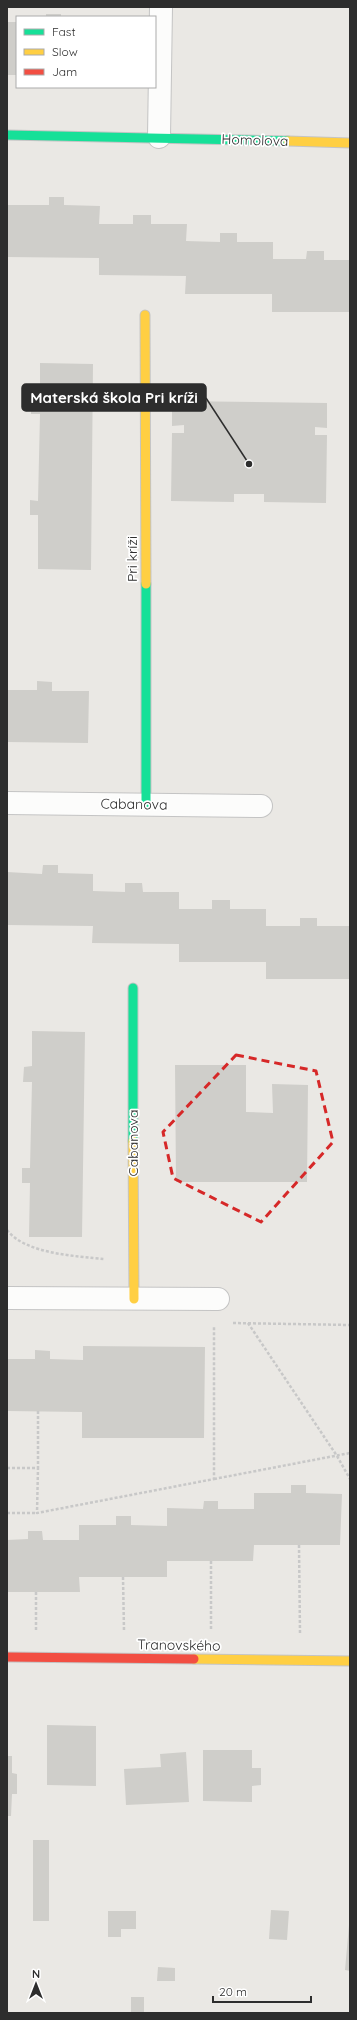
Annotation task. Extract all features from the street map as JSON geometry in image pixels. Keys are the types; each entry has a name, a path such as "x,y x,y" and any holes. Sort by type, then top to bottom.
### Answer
{"street":[{"path":"159,137 161,7"},
{"name":"Homolova","path":"7,136 159,137 350,143"},
{"name":"Pri kríži","path":"145,315 146,804"},
{"name":"Cabanova","path":"7,803 261,806"},
{"name":"Cabanova","path":"133,988 134,1299"},
{"path":"7,1298 218,1299"},
{"name":"Tranovského","path":"7,1657 350,1661"}],"path":[{"path":"7,1230 13,1238 56,1253 104,1259"},
{"path":"214,1323 214,1480"},
{"path":"228,1323 350,1325"},
{"path":"248,1323 337,1456 350,1479"},
{"path":"37,1513 38,1411"},
{"path":"7,1513 37,1513 350,1453"},
{"path":"7,1468 38,1468"},
{"path":"299,1545 300,1636"},
{"path":"211,1561 211,1630"},
{"path":"123,1577 124,1629"},
{"path":"36,1592 36,1634"}],"highlighted area":[{"path":"236,1055 316,1071 333,1142 261,1222 173,1178 163,1132"}],"building":[{"path":"46,14 61,14 61,16 46,16"},
{"path":"7,22 16,22 16,75 7,75"},
{"path":"49,197 64,197 64,205 100,206 99,224 133,224 133,215 151,215 151,224 187,224 186,241 220,242 220,233 237,233 237,242 273,242 273,259 306,259 307,251 324,251 324,260 350,260 350,312 272,312 272,294 185,294 186,276 99,275 99,258 7,257 7,205 49,205"},
{"path":"40,363 93,364 91,570 38,569 38,515 30,515 30,500 38,501 40,414 31,414 31,399 40,399"},
{"path":"172,401 327,403 327,428 315,427 315,435 327,435 326,503 264,502 264,494 234,494 234,502 171,501 172,433 184,433 184,425 172,426"},
{"path":"37,681 52,682 52,691 89,691 88,743 7,742 7,690 37,690"},
{"path":"43,865 58,865 58,873 93,874 93,891 125,892 125,883 142,883 143,892 179,892 179,909 212,909 212,900 230,900 230,909 266,909 266,926 300,926 300,918 317,918 317,926 350,926 350,979 266,979 266,962 179,962 179,944 92,943 93,926 7,925 7,872 42,874"},
{"path":"32,1031 85,1032 82,1237 29,1237 30,1183 22,1183 22,1168 30,1168 32,1082 23,1082 24,1067 32,1066"},
{"path":"175,1065 246,1065 246,1112 273,1113 272,1084 308,1085 307,1182 176,1182"},
{"path":"83,1346 205,1347 204,1438 82,1438 82,1412 7,1411 7,1359 35,1359 35,1350 50,1351 50,1359 83,1360"},
{"path":"291,1485 306,1485 306,1493 342,1494 340,1545 254,1545 253,1561 167,1561 167,1577 79,1577 80,1592 7,1592 7,1540 28,1539 28,1531 42,1531 43,1540 79,1540 79,1525 116,1525 116,1516 131,1516 131,1525 167,1526 167,1508 203,1509 204,1501 218,1501 218,1509 254,1509 254,1493 291,1493"},
{"path":"47,1725 96,1726 96,1786 47,1785"},
{"path":"203,1750 252,1750 252,1768 261,1768 261,1785 252,1786 252,1802 203,1801"},
{"path":"186,1752 189,1802 126,1805 124,1769 161,1767 160,1754"},
{"path":"7,1756 12,1756 12,1773 17,1774 17,1794 12,1794 11,1816 7,1816"},
{"path":"33,1840 49,1840 49,1921 33,1921"},
{"path":"271,1910 289,1911 287,1940 269,1939"},
{"path":"108,1911 136,1911 136,1929 121,1929 121,1937 108,1937"},
{"path":"350,1925 350,1971 345,1970"},
{"path":"158,1967 175,1968 175,1981 157,1981"},
{"path":"131,1997 144,1997 144,2013 131,2013"}],"traffic: fast":[{"path":"7,135 288,141"},
{"path":"146,584 146,804"},
{"path":"133,988 133,1141"}],"traffic: slow":[{"path":"288,141 350,143"},
{"path":"145,315 146,584"},
{"path":"133,1141 134,1299"},
{"path":"194,1659 350,1661"}],"traffic: jam":[{"path":"7,1657 194,1659"}],"place":[{"name":"Materská škola Pri kríži","path":"249,464"}]}
